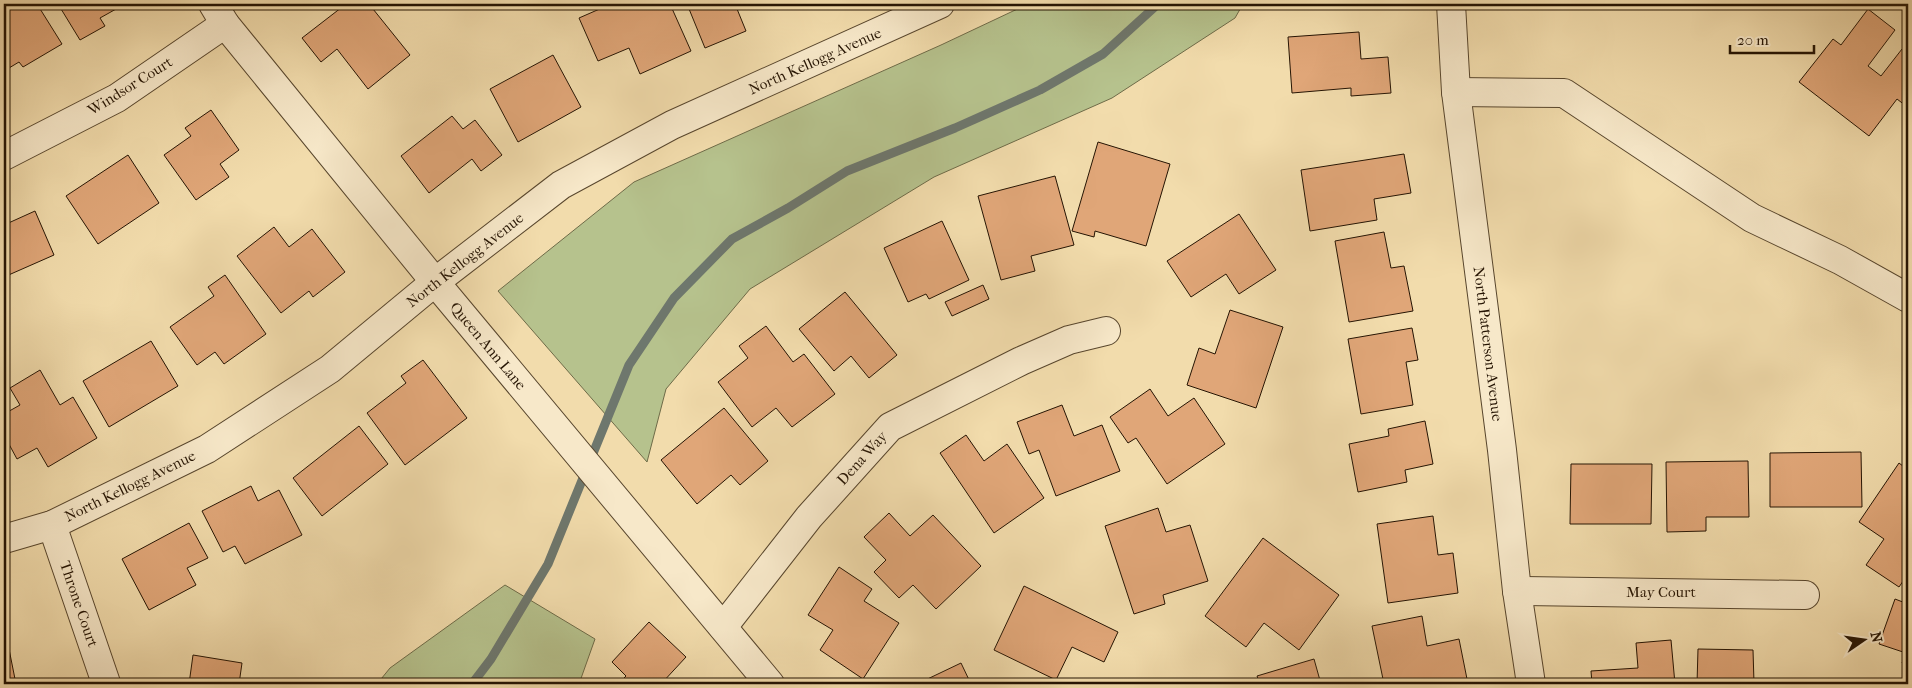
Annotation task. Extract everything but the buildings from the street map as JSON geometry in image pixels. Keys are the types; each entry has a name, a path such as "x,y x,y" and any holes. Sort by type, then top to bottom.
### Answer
{"street":[{"name":"North Kellogg Avenue","path":"4,539 52,525 207,449 330,369 435,282 561,186 672,125 940,4"},
{"name":"North Patterson Avenue","path":"1451,4 1456,92 1502,450 1517,591 1531,684"},
{"name":"Queen Ann Lane","path":"219,14 435,282 770,684"},
{"name":"Windsor Court","path":"4,156 117,98 219,14"},
{"path":"1456,92 1564,93 1752,218 1840,260 1908,298"},
{"name":"Dena Way","path":"723,627 809,517 890,427 1020,361 1069,340 1106,331"},
{"name":"Throne Court","path":"52,525 106,684"},
{"name":"May Court","path":"1517,591 1806,595"}],"green space":[{"path":"1028,4 1243,4 1235,18 1112,98 934,177 750,289 666,389 647,462 498,291 634,182 941,45"},
{"path":"505,585 595,639 579,684 377,684 390,668"}],"waterway":[{"path":"472,684 491,659 548,564 629,365 674,298 732,239 788,208 847,171 955,128 1040,90 1103,54 1158,4"}]}
